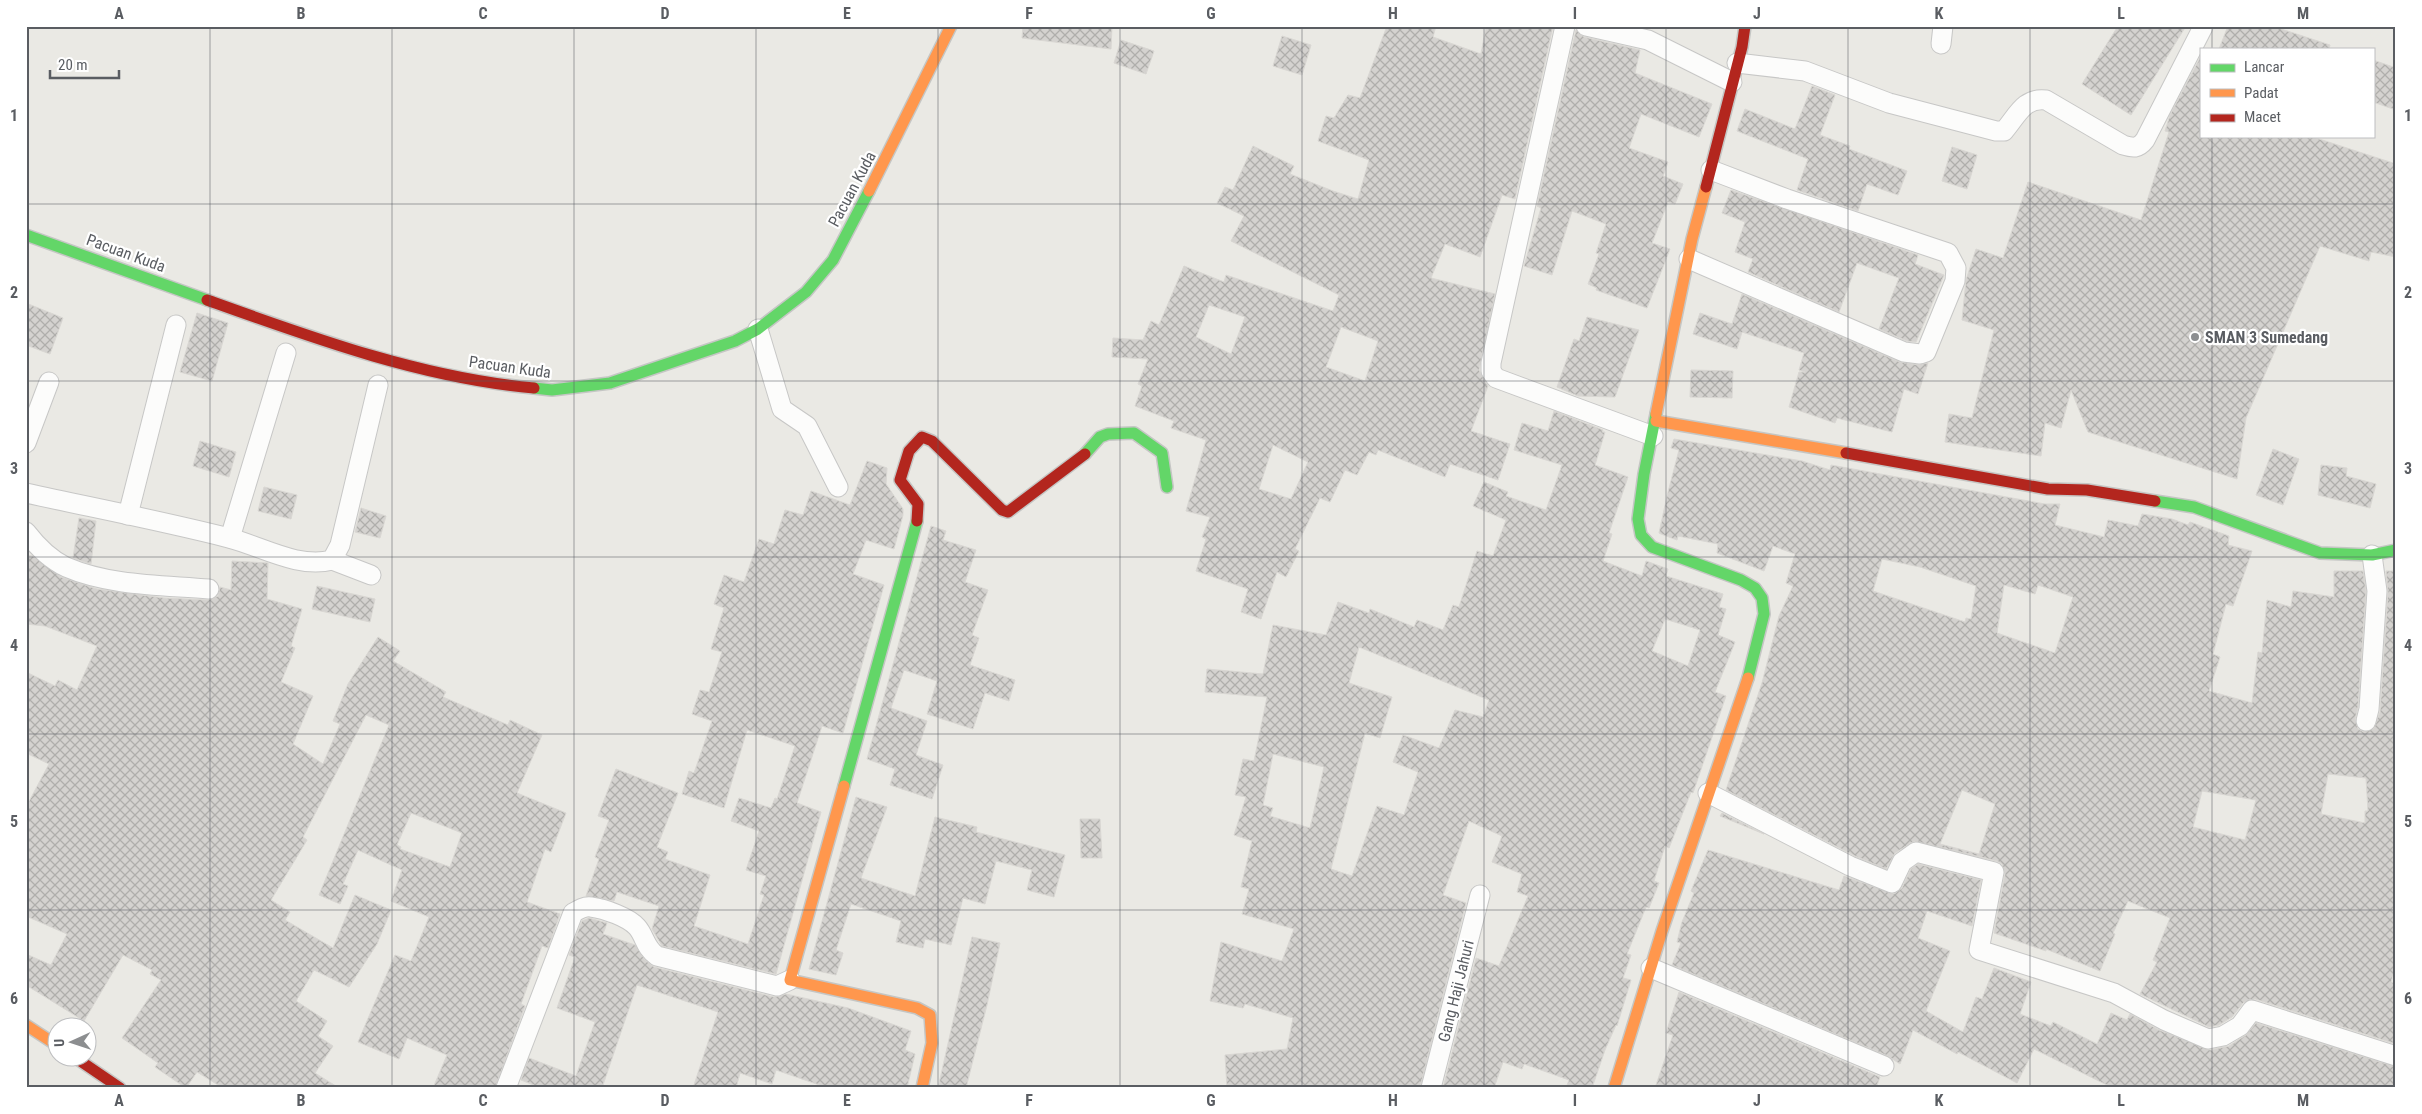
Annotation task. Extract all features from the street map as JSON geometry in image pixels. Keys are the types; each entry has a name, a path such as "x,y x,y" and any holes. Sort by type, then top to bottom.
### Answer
{"street":[{"name":"Pacuan Kuda","path":"26,235 285,328 381,357 489,384 552,390 610,383 735,341 758,329 806,292 833,260 895,140 950,26"},
{"path":"1565,26 1491,363 1491,371 1496,378 1654,428 1945,468 2048,488 2087,490 2194,507 2320,553 2372,555 2396,550"},
{"path":"1586,26 1648,40 1732,82"},
{"path":"1614,1088 1708,793 1748,678 1764,614 1762,598 1755,588 1741,580 1652,547 1641,535 1638,519 1654,428 1689,259 1738,63 1745,26"},
{"path":"1738,63 1805,71 1889,103 1996,131 2004,131 2027,101 2036,99 2046,100 2123,145 2133,148 2140,146 2145,140 2202,27"},
{"path":"1689,259 1904,352 1920,354 1926,352 1955,281 1956,268 1948,253 1788,199 1711,170"},
{"path":"128,515 176,325"},
{"path":"758,329 782,409 807,426 838,487"},
{"path":"230,538 286,353"},
{"path":"26,443 49,382"},
{"path":"332,560 340,545 378,385"},
{"path":"790,980 918,517 918,504 900,480 902,466 910,447 922,437 932,441 1002,510 1008,512 1090,450 1100,437 1108,434 1134,433 1162,453 1167,487"},
{"path":"26,493 230,538 270,552 318,564 332,560 371,575"},
{"path":"26,532 36,545 64,566 89,574 117,581 209,589"},
{"path":"2366,721 2369,709 2377,591 2372,555"},
{"path":"1708,793 1850,866 1892,883 1902,862 1916,852 1994,872 1979,950 2114,994 2164,1020 2208,1038 2223,1036 2240,1026 2252,1010 2396,1056"},
{"name":"Gang Haji Jahuri","path":"1431,1088 1480,895"},
{"path":"506,1088 573,913 580,908 590,906 629,920 638,928 646,944 657,956 777,986 790,980 917,1008 930,1015 933,1026 931,1057 922,1088"},
{"path":"1651,968 1884,1066"},
{"path":"26,1025 48,1039"},
{"path":"88,1066 120,1088"}],"building":[{"path":"1023,26 1112,26 1111,49 1022,38"},
{"path":"1387,26 1436,26 1433,37 1481,54 1486,26 1553,26 1515,199 1502,195 1480,257 1445,244 1431,278 1495,294 1479,370 1488,386 1471,431 1510,444 1498,480 1450,464 1445,477 1378,450 1376,455 1369,452 1357,475 1345,470 1330,502 1320,498 1295,549 1299,551 1286,577 1277,572 1261,619 1241,612 1248,589 1196,571 1206,539 1202,537 1210,517 1186,511 1206,440 1171,428 1174,421 1135,406 1142,386 1138,384 1148,359 1112,357 1113,338 1143,340 1151,321 1159,325 1184,266 1224,282 1226,275 1333,311 1339,295 1231,241 1244,216 1217,203 1225,187 1233,190 1253,146 1294,166 1290,174 1358,199 1369,160 1318,141 1326,116 1334,118 1348,95 1360,98","holes":["1209,305 1245,317 1231,354 1196,337","1341,327 1378,341 1365,381 1326,367","1273,445 1308,462 1291,499 1259,489"]},
{"path":"2118,26 2186,26 2131,115 2082,84"},
{"path":"2228,26 2272,26 2330,45 2329,48 2219,48"},
{"path":"1576,30 1584,37 1640,50 1635,73 1712,104 1699,137 1641,114 1629,148 1668,162 1663,176 1683,184 1675,204 1668,202 1652,243 1670,249 1647,308 1596,290 1597,288 1588,284 1599,254 1596,253 1606,224 1572,211 1552,275 1524,266 1541,208 1537,206"},
{"path":"1282,36 1311,45 1302,75 1273,66"},
{"path":"1121,40 1154,51 1146,74 1114,63"},
{"path":"2200,58 2200,138 2316,138 2396,164 2396,257 2371,252 2369,261 2320,246 2246,418 2237,479 2088,432 2071,390 2061,428 2045,423 2041,456 1945,442 1949,414 1972,418 1994,330 1962,320 1966,280 1976,249 2003,258 2028,182 2141,220 2169,132 2165,131 2170,115"},
{"path":"2374,60 2396,68 2396,110 2374,102"},
{"path":"1812,86 1835,95 1820,135 1850,146 1849,149 1907,171 1898,195 1867,184 1858,211 1797,190 1808,159 1737,131 1745,109 1795,129"},
{"path":"1952,147 1977,155 1967,189 1942,181"},
{"path":"1731,190 1918,255 1915,264 1944,275 1916,342 1907,341 1879,329 1899,278 1857,263 1839,312 1748,272 1753,259 1735,252 1745,222 1722,213"},
{"path":"1742,294 1900,362 1919,365 1928,363 1918,394 1904,389 1892,432 1837,418 1835,423 1789,407 1799,372 1805,372 1799,370 1804,353 1742,332 1737,349 1693,334 1700,313 1732,324"},
{"path":"26,303 63,318 50,354 26,345"},
{"path":"197,313 228,323 212,381 180,372"},
{"path":"1587,317 1639,330 1615,397 1578,396 1557,387 1574,339 1579,341"},
{"path":"1691,370 1733,371 1732,398 1690,397"},
{"path":"1554,411 1603,430 1602,432 1605,432 1595,465 1628,477 1609,533 1612,534 1603,561 1642,576 1646,561 1668,569 1666,576 1723,594 1719,607 1726,609 1718,635 1735,642 1715,692 1726,696 1693,793 1691,792 1669,848 1665,846 1654,881 1659,883 1649,908 1646,907 1627,954 1631,955 1623,978 1631,980 1617,1026 1605,1050 1592,1088 1566,1088 1569,1080 1524,1064 1522,1069 1503,1062 1494,1088 1443,1088 1476,958 1499,966 1528,896 1517,892 1522,874 1492,862 1502,836 1469,821 1443,895 1466,903 1420,1088 1227,1088 1225,1055 1287,1049 1293,1018 1245,1004 1243,1008 1210,1001 1221,942 1282,961 1294,929 1242,914 1249,889 1241,887 1252,841 1234,835 1246,797 1235,795 1243,759 1254,761 1267,697 1205,692 1207,669 1263,674 1273,625 1326,635 1338,602 1369,613 1370,609 1414,627 1417,620 1443,630 1453,605 1459,607 1477,551 1493,556 1506,520 1473,506 1484,482 1508,492 1506,496 1546,510 1562,465 1514,450 1522,423 1548,431","holes":["1665,619 1700,630 1688,666 1652,651","1359,647 1489,700 1483,717 1455,710 1439,748 1403,735 1393,762 1418,772 1404,815 1377,806 1352,876 1331,869 1365,733 1380,738 1392,697 1349,683","1273,754 1324,767 1310,828 1270,816 1273,808 1263,805"]},
{"path":"1674,439 1802,461 1830,470 1831,465 2045,504 2060,504 2055,525 2104,537 2108,520 2138,526 2142,514 2172,519 2188,525 2190,522 2229,536 2228,545 2252,551 2233,606 2226,604 2213,654 2220,657 2209,691 2252,703 2258,652 2262,653 2267,600 2291,607 2293,591 2334,597 2334,571 2363,571 2366,591 2358,707 2355,719 2358,729 2364,732 2374,728 2380,712 2388,592 2386,571 2396,571 2396,966 2391,982 2396,983 2396,1044 2255,999 2243,1003 2232,1017 2219,1025 2209,1027 2140,994 2157,962 2153,960 2170,918 2128,901 2113,933 2115,934 2100,971 2046,949 2046,951 1994,933 2005,874 2002,864 1997,861 1914,841 1895,853 1886,869 1855,856 1726,790 1762,683 1779,616 1793,586 1786,583 1795,554 1773,546 1764,571 1717,553 1718,544 1678,536 1677,540 1659,533 1679,450 1671,448","holes":["1882,559 1920,567 1976,586 1971,619 1966,618 1965,622 1873,591","2004,585 2035,594 2038,585 2073,597 2055,653 1997,633","2328,774 2366,778 2368,811 2365,811 2365,823 2321,814","1962,790 1995,804 1979,854 1940,844","2202,791 2256,800 2245,840 2193,827"]},
{"path":"200,441 236,452 229,477 193,466"},
{"path":"2273,449 2299,459 2283,505 2256,495"},
{"path":"867,461 887,468 886,484 903,509 903,515 894,549 866,540 853,574 884,585 843,733 822,726 797,803 821,812 776,974 662,946 652,929 659,906 617,892 614,901 586,896 599,859 595,857 609,820 598,816 616,769 678,793 657,847 668,852 665,859 710,875 694,926 748,944 764,895 760,894 766,876 746,870 759,831 731,821 739,798 771,808 775,798 777,799 795,746 747,730 724,808 682,794 689,771 694,773 712,721 692,714 700,690 709,692 722,652 711,649 724,608 714,604 724,575 744,582 759,539 774,544 785,510 803,515 811,491 850,505"},
{"path":"2321,465 2347,468 2346,476 2376,484 2370,508 2318,495"},
{"path":"264,487 297,495 291,519 258,511"},
{"path":"361,508 386,516 380,538 355,532"},
{"path":"79,518 96,521 91,564 73,558"},
{"path":"931,526 946,531 943,540 976,550 965,582 988,590 972,635 979,638 970,665 1015,680 1009,701 985,693 973,729 927,714 937,681 904,670 891,708 927,721 916,755 943,765 932,799 890,785 895,769 867,759"},
{"path":"26,555 33,556 61,577 97,589 164,598 208,600 218,596 220,587 231,590 232,561 268,563 267,599 302,609 291,646 295,648 281,682 313,696 293,744 323,764 340,724 333,721 348,684 378,637 400,651 393,661 446,692 443,697 508,725 510,720 542,735 517,793 566,813 551,852 545,849 527,902 560,914 548,948 542,946 521,1004 525,1006 495,1088 433,1088 447,1055 407,1038 399,1059 358,1042 395,955 411,961 429,917 391,901 402,870 358,850 343,884 348,886 340,904 319,895 389,725 366,715 303,837 307,840 271,900 290,912 285,920 333,948 355,895 391,910 377,944 349,987 314,970 296,1001 327,1021 318,1036 333,1046 315,1073 339,1088 223,1088 197,1072 186,1088 155,1067 158,1063 122,1038 161,980 150,974 152,970 123,955 87,1016 76,1016 26,985 26,954 51,965 67,934 26,916 26,807 49,764 26,753 26,672 55,686 58,680 77,690 97,646 45,626 26,624","holes":["411,813 462,833 450,867 400,849 401,847 397,845"]},
{"path":"317,586 375,599 370,622 312,609"},
{"path":"856,797 887,807 861,878 915,896 935,817 977,827 976,832 1065,855 1054,897 1027,890 1032,870 996,861 985,904 963,898 951,945 925,939 923,948 896,942 901,921 851,904 836,950 843,953 836,975 809,969"},
{"path":"1722,813 1764,834 1720,816"},
{"path":"1080,819 1100,819 1102,858 1081,858"},
{"path":"1708,850 1839,890 1844,876 1894,894 1902,888 1911,869 1918,864 1981,880 1972,926 1927,911 1918,938 1950,951 1926,1011 1963,1032 1976,997 1982,999 1994,968 2031,982 2020,1014 2051,1026 2053,1022 2097,1044 2111,1013 2127,1020 2130,1014 2159,1030 2210,1050 2229,1046 2246,1035 2256,1023 2396,1067 2396,1088 2113,1088 2034,1049 2017,1083 1913,1030 1900,1064 1888,1056 1672,965 1681,943 1677,942 1682,922 1694,893 1691,891"},
{"path":"589,918 607,923 603,934 635,945 645,960 654,967 774,997 786,994 848,1008 911,1031 905,1050 915,1054 907,1088 828,1088 776,1070 772,1084 740,1073 736,1088 693,1088 718,1012 637,985 602,1088 541,1088 521,1080 529,1058 576,1076 595,1022 557,1008 575,957 569,955 582,921"},
{"path":"972,937 1000,943 987,1005 966,1088 938,1088"},
{"path":"1679,992 1880,1077 1876,1088 1655,1088 1673,1035 1666,1033"}],"traffic: fast":[{"path":"534,388 552,390 610,383 735,341 758,329 806,292 833,260 869,191"},
{"path":"26,235 207,300"},
{"path":"1656,414 1644,474 1638,519 1641,535 1652,547 1741,580 1755,588 1762,598 1764,614 1748,678"},
{"path":"1085,454 1100,437 1108,434 1134,433 1162,453 1167,487"},
{"path":"2155,501 2194,507 2320,553 2372,555 2396,550"},
{"path":"844,786 917,521"}],"traffic: slow":[{"path":"869,191 951,26"},
{"path":"1656,414 1692,239 1706,187"},
{"path":"1656,421 1846,453"},
{"path":"1614,1088 1662,931 1748,678"},
{"path":"844,786 790,980 917,1008 930,1015 932,1043 922,1088"},
{"path":"26,1025 48,1039"}],"traffic: jam":[{"path":"1706,187 1742,47 1745,26"},
{"path":"207,300 328,342 409,366 492,383 534,388"},
{"path":"917,521 918,504 900,480 909,451 922,437 932,441 1002,510 1008,512 1085,454"},
{"path":"1846,453 2048,489 2087,490 2155,501"},
{"path":"88,1066 120,1088"}],"place":[{"name":"SMAN 3 Sumedang","path":"2195,337"}]}
